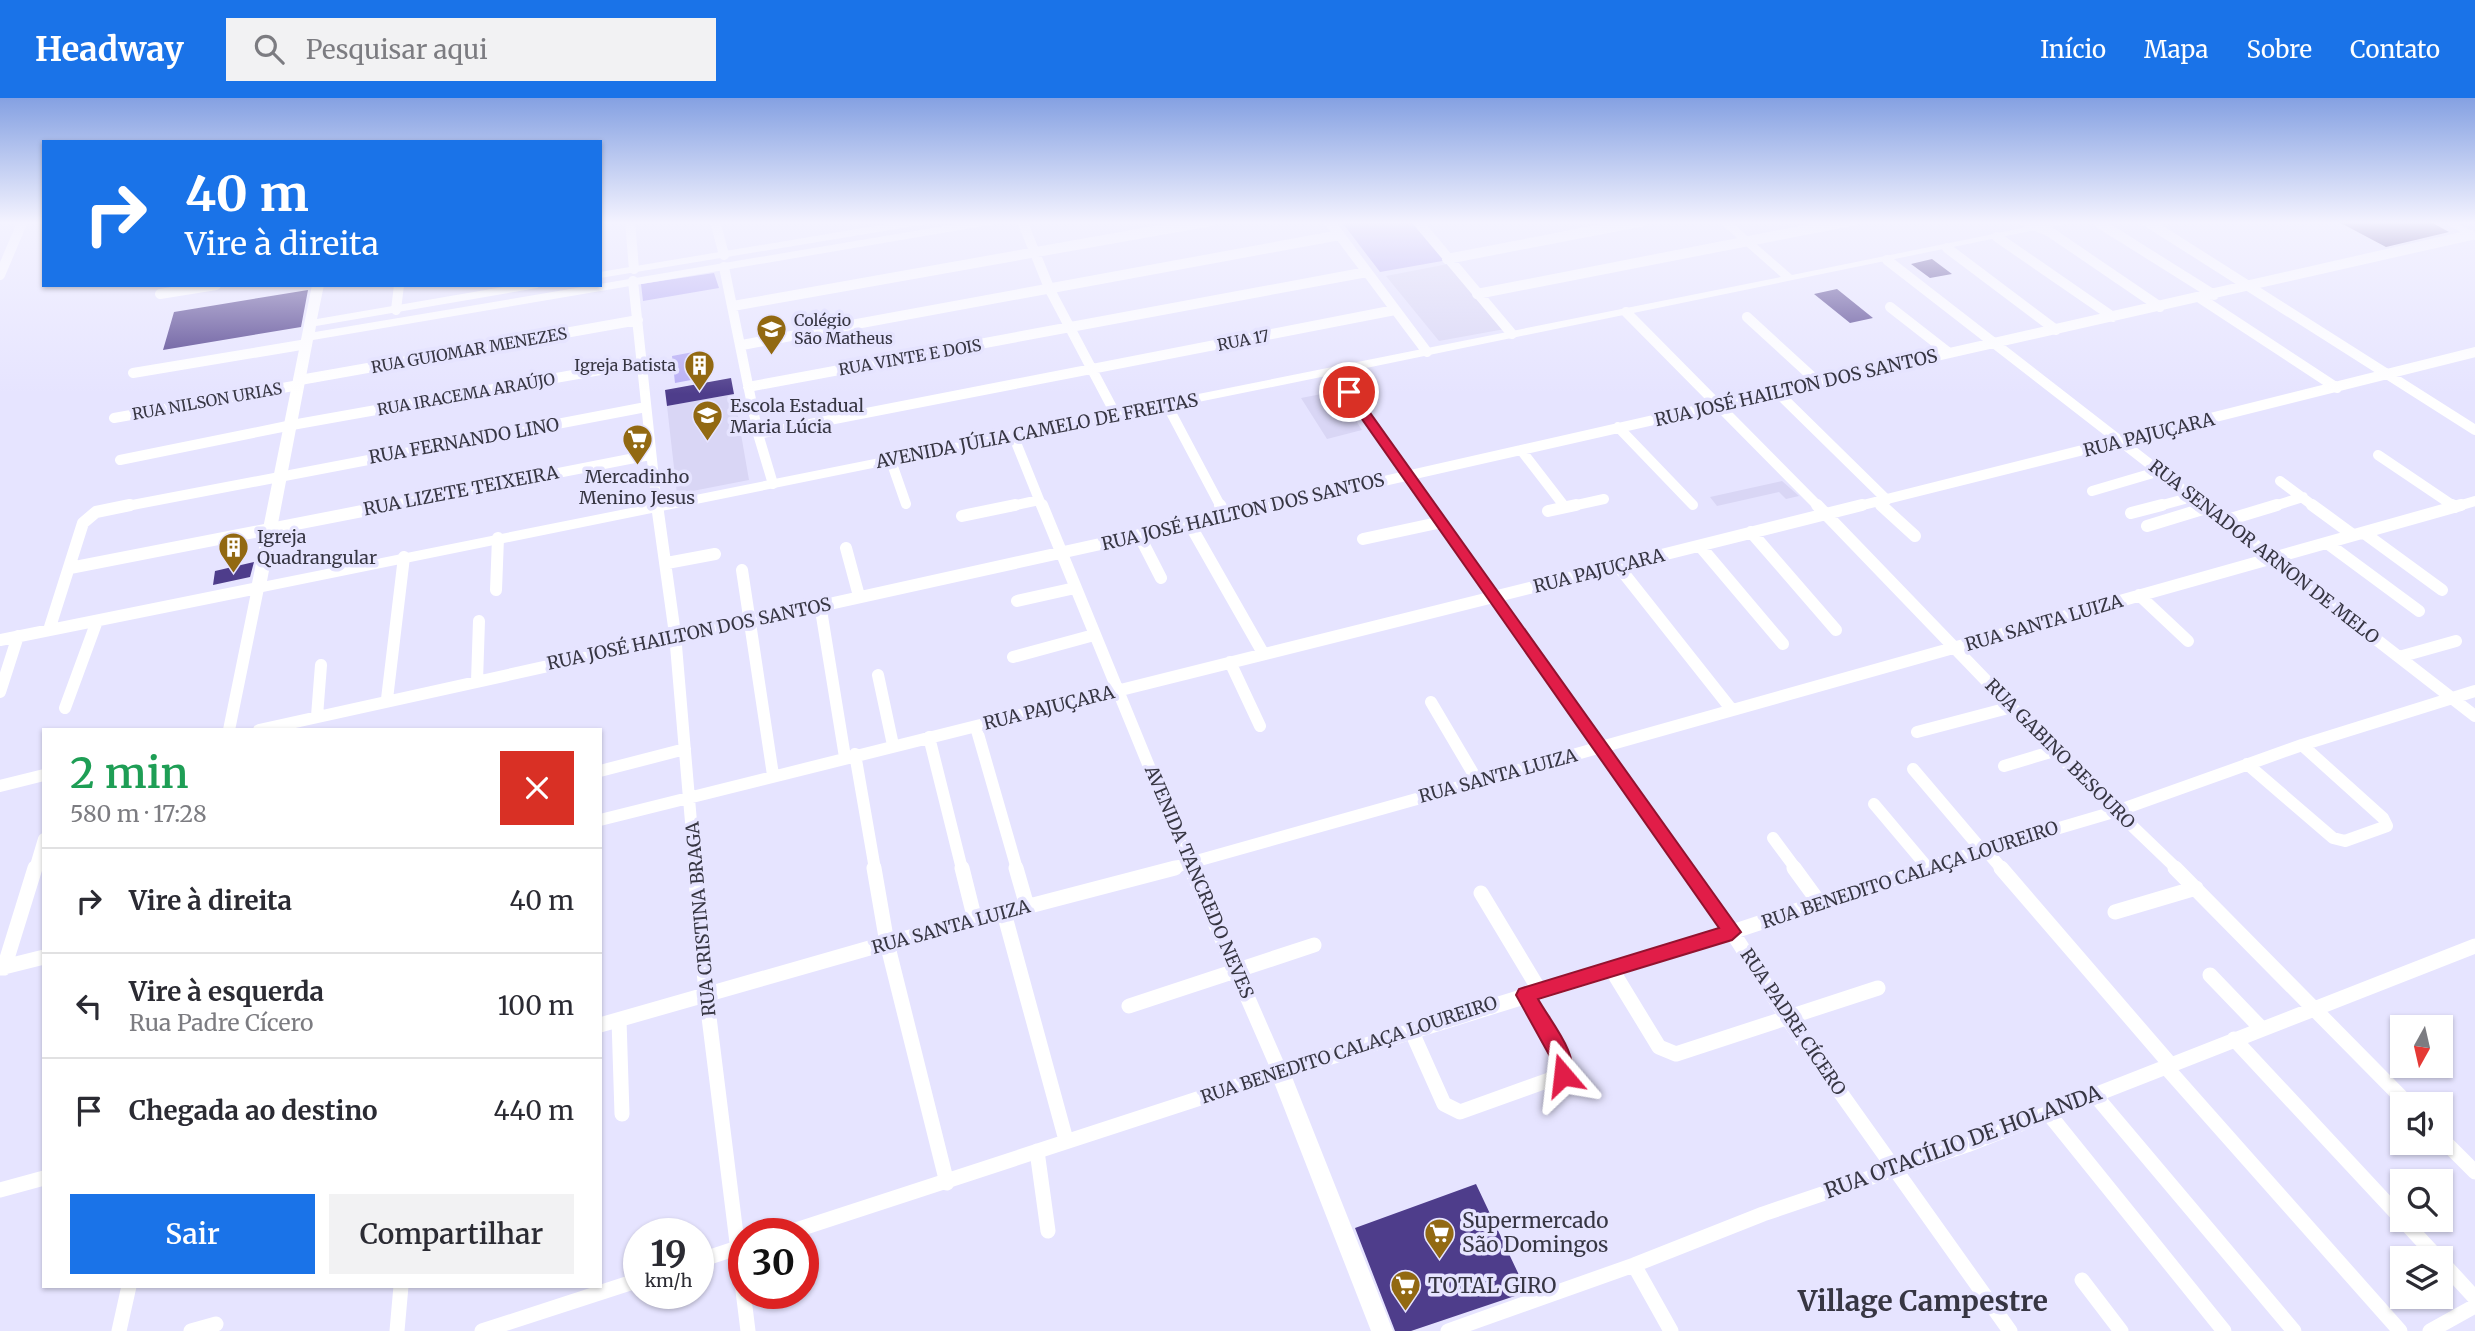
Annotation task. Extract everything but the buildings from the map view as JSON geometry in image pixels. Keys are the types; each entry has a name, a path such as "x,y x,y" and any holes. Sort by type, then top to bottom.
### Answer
{"street":[{"name":"RUA CRISTINA BRAGA","path":"634,279 650,455 675,635 706,993 737,1218"},
{"path":"728,279 758,434 773,484"},
{"path":"733,306 890,279"},
{"path":"1046,279 1116,415"},
{"path":"742,345 1110,279"},
{"name":"RUA VINTE E DOIS","path":"748,387 1332,279"},
{"path":"1372,279 1427,352"},
{"path":"1464,279 1512,334"},
{"path":"1477,294 1556,279"},
{"name":"AVENIDA JÚLIA CAMELO DE FREITAS","path":"0,640 1790,279"},
{"name":"RUA SENADOR ARNON DE MELO","path":"1911,279 2475,716"},
{"path":"1988,279 2056,330"},
{"path":"2057,279 2113,317"},
{"path":"2118,279 2160,307"},
{"path":"2188,279 2214,295"},
{"path":"2236,279 2475,430"},
{"name":"RUA JOSÉ HAILTON DOS SANTOS","path":"267,728 387,699 1061,553 2282,279"},
{"path":"160,294 204,287"},
{"path":"229,728 272,527 318,287"},
{"path":"396,310 398,287"},
{"path":"309,334 480,290 514,287"},
{"path":"133,373 309,334 568,287"},
{"path":"2200,298 2337,388"},
{"path":"1890,307 1949,354"},
{"name":"RUA 17","path":"758,434 1395,310"},
{"name":"RUA GABINO BESOURO","path":"1626,312 1721,405 2054,751 2196,888 2396,1092"},
{"path":"1747,317 1819,383"},
{"name":"RUA GUIOMAR MENEZES","path":"300,382 638,320"},
{"name":"RUA PAJUÇARA","path":"602,820 2475,352"},
{"name":"RUA IRACEMA ARAÚJO","path":"120,460 292,425 640,363"},
{"name":"RUA PADRE CÍCERO","path":"1334,371 1602,747 1732,932 1788,1019 2010,1331"},
{"name":"RUA NILSON URIAS","path":"114,418 300,382"},
{"path":"1778,393 1915,536"},
{"path":"1167,405 1225,515"},
{"name":"RUA FERNANDO LINO","path":"70,568 83,523 91,514 282,474 646,407"},
{"path":"1618,427 1693,505"},
{"name":"AVENIDA TANCREDO NEVES","path":"1013,435 1094,635 1120,690 1189,864 1280,1072 1382,1331"},
{"path":"1521,450 1565,507"},
{"path":"2378,454 2475,515"},
{"name":"RUA LIZETE TEIXEIRA","path":"70,568 650,455"},
{"path":"891,461 906,504"},
{"path":"2092,491 2160,471"},
{"path":"2280,481 2442,590"},
{"path":"2132,513 2192,497"},
{"path":"2224,521 2303,497"},
{"path":"1548,511 1604,499"},
{"path":"962,516 1039,500"},
{"name":"RUA SANTA LUIZA","path":"602,1024 887,943 1189,864 1477,780 1957,649 2475,501"},
{"path":"2147,526 2206,508"},
{"path":"1363,539 1442,522"},
{"path":"1189,523 1263,653"},
{"path":"1751,532 1836,630"},
{"path":"1139,535 1161,578"},
{"path":"496,590 498,538"},
{"path":"2328,542 2419,611"},
{"path":"1700,546 1783,644"},
{"path":"846,548 859,596"},
{"path":"667,563 715,554"},
{"path":"387,699 404,557"},
{"path":"1618,566 1732,710"},
{"path":"49,629 70,568"},
{"path":"742,570 773,775"},
{"path":"1017,601 1075,587"},
{"path":"2139,595 2188,641"},
{"path":"820,604 887,943 947,1183"},
{"path":"65,708 97,621"},
{"path":"478,681 479,621"},
{"path":"1013,657 1094,635"},
{"path":"0,692 19,636"},
{"path":"2399,657 2456,641"},
{"path":"1230,662 1260,726"},
{"path":"317,716 321,665"},
{"path":"878,676 893,745"},
{"name":"RUA BENEDITO CALAÇA LOUREIRO","path":"819,1223 947,1183 1066,1140 1411,1030 1821,905 1982,848 2117,811 2302,745 2475,691"},
{"path":"1431,702 1477,780"},
{"path":"1917,732 2012,707"},
{"path":"976,727 1027,906"},
{"path":"929,737 975,920"},
{"path":"2247,764 2333,838 2341,841 2384,828 2388,824 2302,745"},
{"path":"602,770 685,749"},
{"path":"2004,766 2054,751"},
{"path":"1913,769 2400,1331"},
{"path":"0,786 42,776"},
{"path":"1874,804 1928,868"},
{"path":"1773,838 1821,905"},
{"path":"2,968 42,845"},
{"path":"2115,912 2196,888"},
{"path":"1411,1030 1444,1104 1460,1112 1563,1075 1562,1059 1533,993 1481,893"},
{"path":"1004,913 1066,1140"},
{"path":"1129,1006 1314,944"},
{"name":"RUA OTACÍLIO DE HOLANDA","path":"1448,1331 1634,1265 1763,1214 2048,1113 2475,946"},
{"path":"2,968 42,958"},
{"path":"1612,970 1659,1047 1669,1053 1684,1054 1878,988"},
{"path":"2210,975 2261,1028"},
{"path":"619,1020 622,1114"},
{"path":"2234,1039 2427,1246"},
{"path":"2094,1094 2294,1331"},
{"path":"2048,1113 2224,1331"},
{"path":"2453,1150 2475,1172"},
{"path":"1037,1151 1048,1231"},
{"path":"0,1190 42,1179"},
{"path":"1634,1265 1671,1331"},
{"path":"2453,1274 2475,1297"},
{"path":"2081,1280 2121,1331"},
{"path":"482,1331 521,1324 623,1286"},
{"path":"119,1331 130,1288"},
{"path":"397,1331 401,1288"},
{"path":"2430,1331 2475,1306"},
{"name":"RUA CRISTINA BRAGA","path":"746,1309 748,1331"},
{"path":"191,1331 216,1324"}],"shaded area":[{"path":"677,279 716,279 719,288 643,301 641,284"},
{"path":"1388,279 1461,279 1505,329 1439,341"},
{"path":"704,350 707,377 675,383 672,356"},
{"path":"1337,391 1362,430 1327,439 1301,398"},
{"name":"Escola Estadual Maria Lúcia","path":"734,394 749,480 677,494 667,406"},
{"path":"1782,481 1799,496 1786,499 1779,492 1717,506 1710,497"}],"place":[{"name":"Colégio São Matheus","path":"771,356"},
{"name":"Igreja Batista","path":"699,392"},
{"name":"Escola Estadual Maria Lúcia","path":"707,443"},
{"name":"Mercadinho Menino Jesus","path":"637,466"},
{"name":"Igreja Quadrangular","path":"234,574"},
{"name":"Supermercado São Domingos","path":"1439,1260"},
{"name":"TOTAL GIRO","path":"1405,1313"}],"district":[{"name":"Village Campestre","path":"1923,1301"}],"route":[{"path":"1349,392 1732,932 1526,995 1562,1059 1563,1075"}]}
